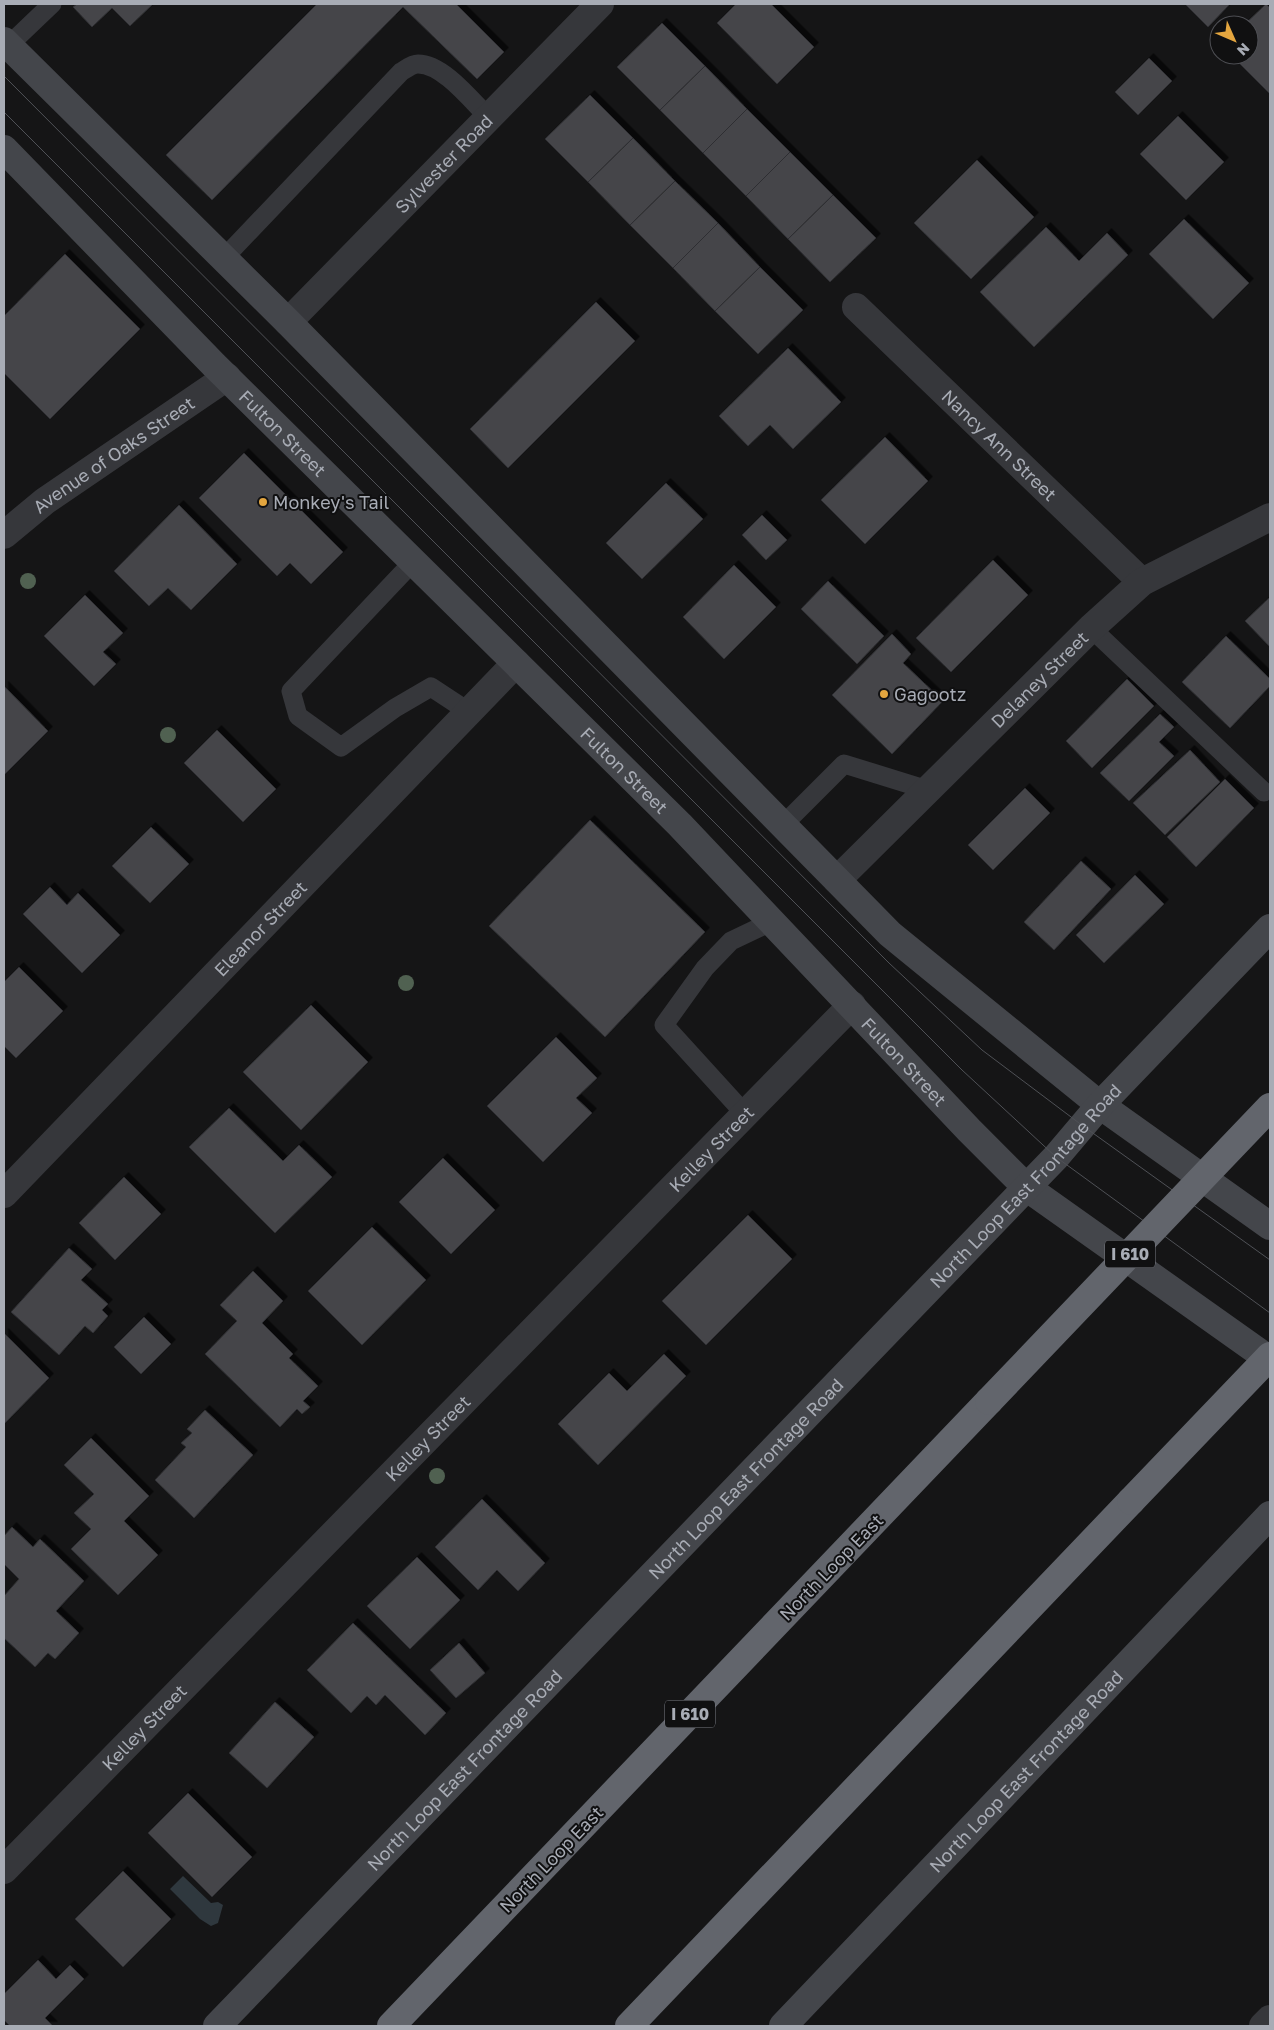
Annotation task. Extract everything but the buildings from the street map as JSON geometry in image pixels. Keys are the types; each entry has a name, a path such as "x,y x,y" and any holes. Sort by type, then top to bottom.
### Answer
{"highway":[{"name":"North Loop East","path":"391,2026 1270,1107"},
{"path":"629,2026 1270,1356"}],"main road":[{"path":"6,44 288,322 890,934 1100,1105 1270,1226"},
{"name":"Fulton Street","path":"4,149 227,377 680,824 969,1130 1026,1187 1270,1360"},
{"name":"North Loop East Frontage Road","path":"217,2026 1056,1157 1100,1105 1270,928"},
{"name":"North Loop East Frontage Road","path":"783,2026 1270,1516"}],"street":[{"name":"Sylvester Road","path":"288,322 600,4"},
{"name":"Nancy Ann Street","path":"856,308 1142,582"},
{"name":"Avenue of Oaks Street","path":"4,535 45,501 227,377"},
{"name":"Delaney Street","path":"837,880 1091,628 1142,582 1270,516"},
{"name":"Eleanor Street","path":"4,1194 516,663"},
{"name":"Kelley Street","path":"4,1870 852,1005"},
{"path":"1263,2026 1270,2019"}],"lane":[{"path":"6,44 52,4"},
{"path":"223,259 401,72 416,63 430,65 442,72 488,117"},
{"path":"413,562 291,691 298,716 341,747 395,708 431,687 469,712"},
{"path":"1091,628 1264,792"},
{"path":"783,825 844,764 928,790"},
{"path":"745,1114 664,1025 705,968 731,941 773,921"}],"shaded area":[{"path":"183,1876 211,1903 218,1902 223,1905 218,1923 211,1926 200,1919 170,1889"}],"tram line":[{"path":"4,76 889,963 982,1050 1083,1126 1270,1260"},
{"path":"4,112 962,1070 1056,1157 1270,1313"}],"place":[{"name":"Monkey's Tail","path":"263,502"},
{"name":"Gagootz","path":"884,694"}]}
